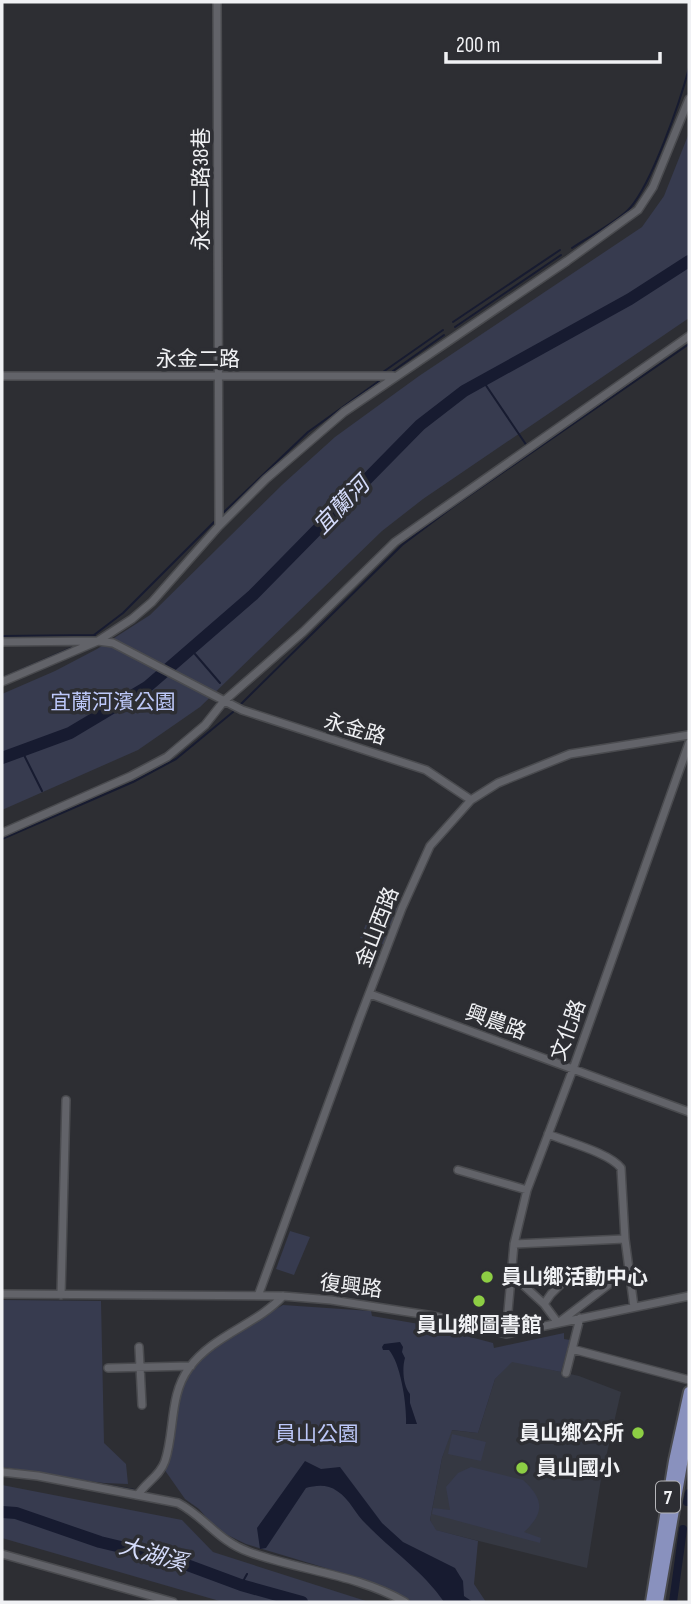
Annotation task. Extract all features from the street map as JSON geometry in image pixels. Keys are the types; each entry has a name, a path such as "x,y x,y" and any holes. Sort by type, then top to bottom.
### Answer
{"main road":[{"name":"7","path":"651,1602 674,1461 689,1392"},
{"name":"7","path":"658,1602 689,1424"}],"street":[{"name":"永金二路38巷","path":"217,2 219,526"},
{"path":"2,682 98,640 132,619 152,602 219,526 300,448 344,412 638,210 653,187 689,99"},
{"path":"2,832 131,776 167,757 205,725 224,701 303,632 395,542 689,336"},
{"name":"永金二路","path":"2,376 394,376"},
{"name":"永金路","path":"2,642 98,640 113,643 224,701 293,728 426,770 471,800"},
{"name":"金山西路","path":"258,1296 370,994 430,846 471,800 499,783 570,754 689,735"},
{"name":"文化路","path":"506,1334 514,1244 527,1190 689,743"},
{"name":"興農路","path":"370,994 689,1112"},
{"path":"61,1294 66,1100"},
{"path":"548,1134 606,1157 618,1163 621,1168 625,1239 635,1307"},
{"path":"458,1170 527,1190"},
{"path":"514,1244 625,1239"},
{"path":"511,1274 544,1304 558,1323 629,1269"},
{"path":"544,1304 573,1272"},
{"name":"復興路","path":"2,1294 283,1296 331,1300 434,1316 506,1334 689,1296"},
{"path":"138,1495 143,1487 156,1478 165,1462 179,1388 191,1366 231,1332 272,1308 283,1296"},
{"path":"566,1373 580,1318"},
{"path":"139,1347 142,1405"},
{"path":"572,1349 689,1380"},
{"path":"108,1368 191,1366"},
{"path":"2,1472 38,1476 178,1503 194,1513 218,1536 247,1552 357,1581 386,1591 405,1602"},
{"path":"2,1554 173,1602"}],"shaded area":[{"path":"400,1342 405,1358 405,1382 417,1424 406,1424 404,1396 397,1365 389,1350 383,1350 382,1347 384,1344"},
{"name":"員山國小","path":"512,1361 579,1376 621,1392 601,1479 587,1568 435,1530 430,1520 442,1458 451,1430 478,1433 495,1379"},
{"path":"305,1461 321,1469 340,1467 382,1523 403,1542 455,1568 463,1581 464,1596 473,1602 444,1602 417,1571 362,1520 342,1494 326,1486 306,1488 266,1548 260,1549 257,1528"}],"green space":[{"name":"宜蘭河濱公園","path":"689,133 689,318 423,499 382,531 200,707 138,750 2,810 2,694 97,649 150,615 283,484 335,437 419,376 642,227 664,196"},
{"path":"376,901 400,909 386,945 360,938"},
{"path":"290,1231 310,1237 294,1275 276,1269"},
{"path":"2,1300 101,1301 104,1443 126,1464 128,1484 2,1470"},
{"name":"員山公園","path":"283,1305 371,1311 372,1316 425,1325 493,1343 494,1348 564,1333 564,1339 570,1340 561,1372 512,1362 495,1379 478,1433 452,1430 442,1458 430,1520 436,1530 478,1541 474,1584 486,1602 411,1602 369,1581 246,1544 217,1530 199,1509 185,1499 164,1469 181,1390 189,1375 211,1350 224,1340"},
{"path":"452,1434 486,1442 481,1461 448,1454"},
{"path":"471,1467 523,1480 530,1487 539,1506 536,1519 524,1532 541,1538 540,1543 432,1514 433,1508 450,1510 446,1487 458,1473"},
{"path":"2,1485 182,1520 213,1552 369,1602 223,1602 2,1538"}],"waterway":[{"path":"572,248 619,218 638,196 664,141 689,68"},
{"path":"453,322 560,250"},
{"path":"455,327 561,255"},
{"name":"宜蘭河","path":"2,758 70,733 147,687 253,595 420,425 464,391 630,299 689,261"},
{"path":"275,372 383,372 443,330"},
{"path":"393,371 444,335"},
{"path":"240,705 402,545 454,506 689,344"},
{"path":"224,512 308,432 379,381"},
{"path":"483,381 527,446"},
{"path":"94,635 123,613 214,522"},
{"path":"2,636 95,635"},
{"path":"2,678 78,645"},
{"path":"195,654 220,683"},
{"path":"2,839 133,782 176,759 233,712"},
{"path":"22,751 42,791"},
{"path":"2,1468 30,1472"},
{"path":"59,1477 134,1490"},
{"path":"687,1502 689,1493"},
{"name":"大湖溪","path":"2,1512 16,1513 100,1542 171,1559 241,1585 302,1602"},
{"path":"673,1602 683,1529"},
{"path":"241,1585 247,1574"}],"place":[{"name":"員山鄉活動中心","path":"487,1277"},
{"name":"員山鄉圖書館","path":"479,1301"},
{"name":"員山鄉公所","path":"638,1433"},
{"name":"員山國小","path":"522,1468"}]}
